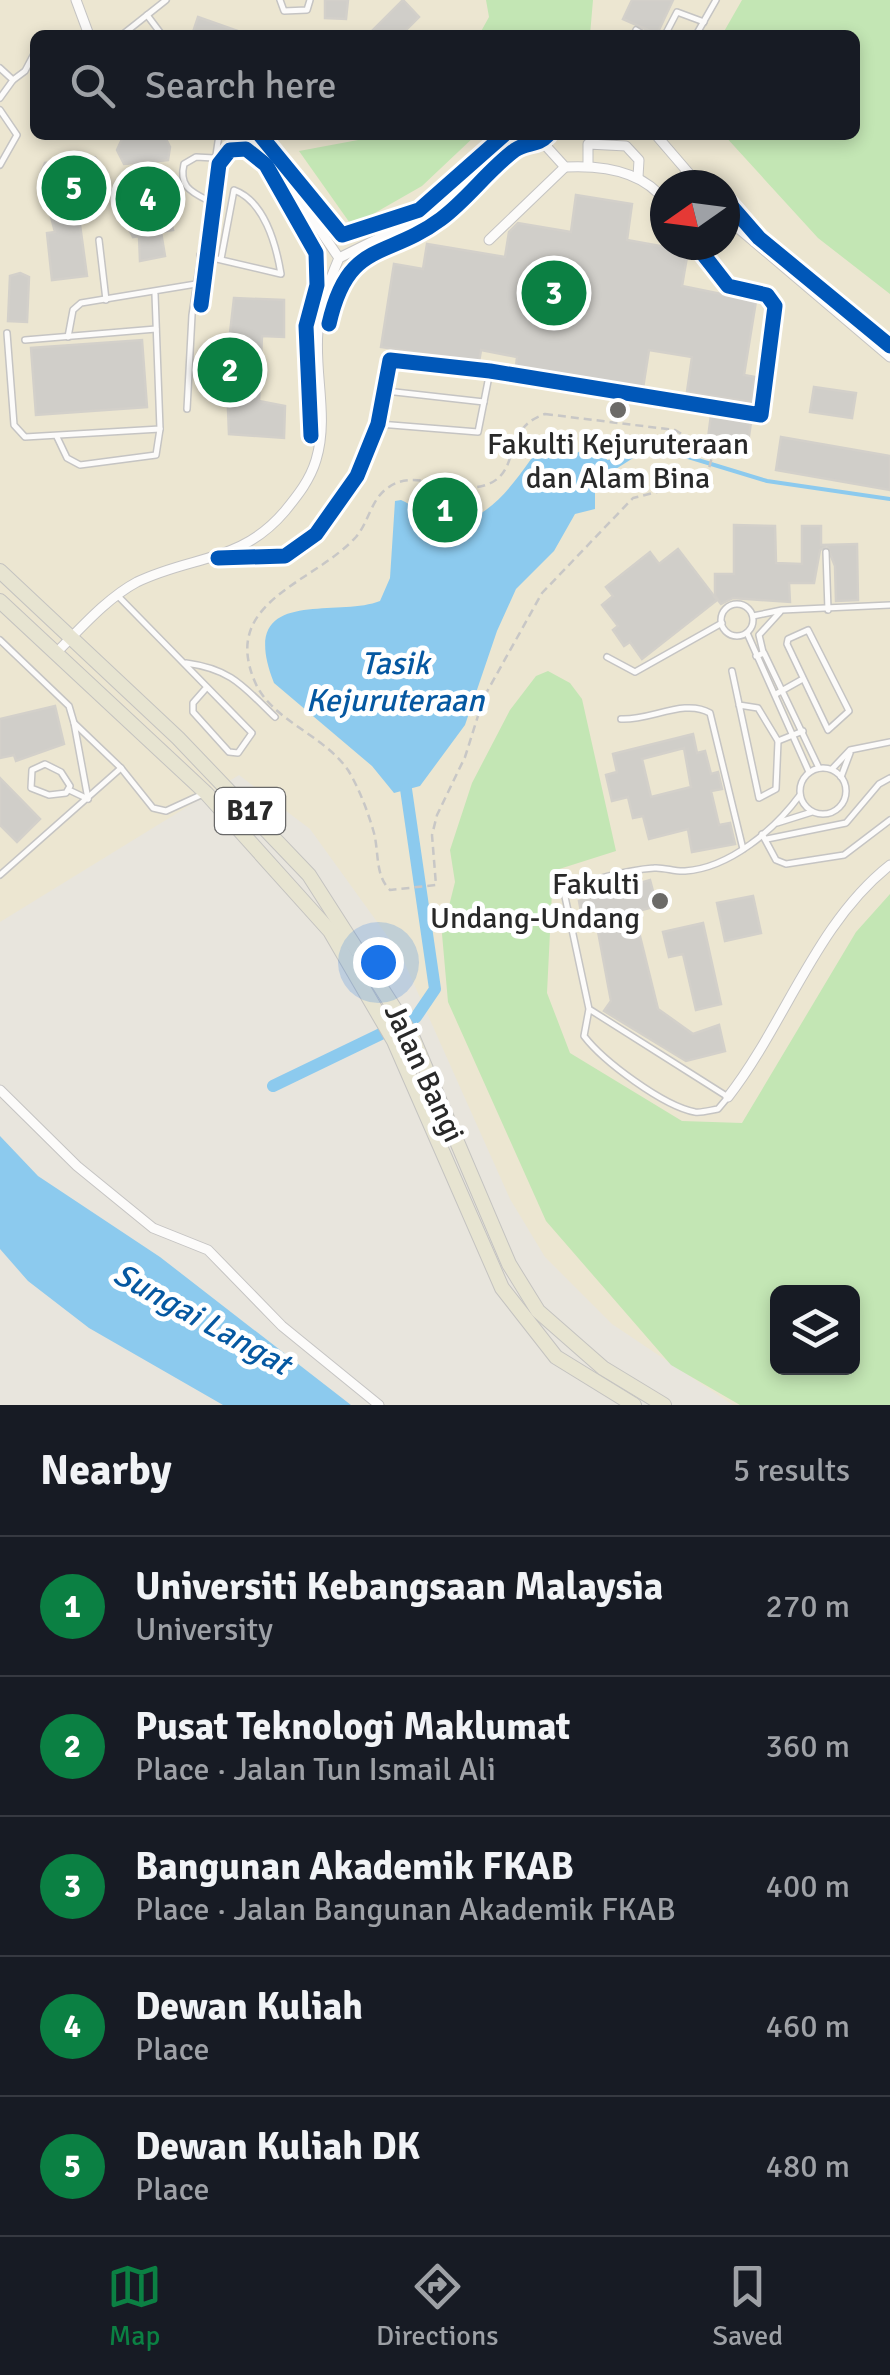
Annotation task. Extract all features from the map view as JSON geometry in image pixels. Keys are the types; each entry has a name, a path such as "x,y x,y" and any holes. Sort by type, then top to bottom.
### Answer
{"main road":[{"name":"Jalan Bangi","path":"0,571 178,738 309,875 412,1036 509,1264 538,1311 603,1368 664,1405"},
{"name":"Jalan Bangi","path":"0,601 206,792 330,931 394,1041 502,1288 556,1356 634,1405"}],"street":[{"path":"76,0 87,30"},
{"path":"243,140 268,152 339,258"},
{"path":"218,558 263,537 306,486 317,457 323,402 317,335 321,302 339,258 434,211 518,140"},
{"path":"541,140 565,167"},
{"path":"660,140 686,170"},
{"path":"588,166 588,144 626,146 639,160 638,176"},
{"path":"489,240 565,167 588,166 638,176 650,183"},
{"path":"740,230 890,357"},
{"path":"57,652 134,584 174,567 218,558 268,558 299,550 316,534 357,476 378,424 388,362 490,372 761,415 775,306 767,295 728,286 708,260"},
{"path":"728,1097 835,929 871,880 890,864"},
{"path":"0,1090 77,1166 153,1228 208,1250 282,1326 379,1405"}],"lane":[{"path":"128,30 166,0"},
{"path":"280,0 284,11 290,12 307,10 310,0"},
{"path":"699,30 716,0"},
{"path":"668,30 677,12 704,22"},
{"path":"146,15 158,30"},
{"path":"0,98 30,61"},
{"path":"0,68 13,80"},
{"path":"0,110 17,135 0,165"},
{"path":"187,409 196,284 218,140"},
{"path":"207,200 186,188 181,176 184,164 196,157 214,158"},
{"path":"200,255 281,274 265,223 248,196 234,190 220,259"},
{"path":"98,240 106,300"},
{"path":"68,337 76,306 196,284"},
{"path":"57,437 66,458 80,465 156,455 160,429 155,294"},
{"path":"26,340 156,329"},
{"path":"7,334 17,432 32,438 160,429"},
{"path":"378,424 475,433 480,429 490,372"},
{"path":"383,390 485,402"},
{"path":"826,552 828,610"},
{"path":"118,596 252,734 238,753 229,752 194,712 193,703 207,688"},
{"path":"589,1009 728,1097 718,1109 696,1112 669,1101 598,1054 584,1036 589,1009 565,890 654,868 686,872 743,850 764,836 800,795 808,772 747,634 753,616 749,608 734,604 722,615 722,624 732,635 747,634"},
{"path":"753,616 782,610 890,605"},
{"path":"782,610 759,635 819,768"},
{"path":"607,657 635,672 722,624"},
{"path":"808,630 848,715 826,730 801,680 787,644 788,638 808,630"},
{"path":"0,640 70,706 88,799"},
{"path":"756,656 764,653"},
{"path":"183,662 218,668 233,676 275,717"},
{"path":"732,671 739,704 759,798 776,790 778,741 758,708 739,704"},
{"path":"776,694 801,680"},
{"path":"621,719 639,720 695,706 710,712 743,850"},
{"path":"74,723 159,812 206,792"},
{"path":"778,741 804,731"},
{"path":"832,770 850,750 890,742"},
{"path":"777,823 812,812 831,813 840,807 845,798 841,777 850,750"},
{"path":"69,790 66,776 56,769 40,764 30,774 34,792 57,795 69,790 88,799"},
{"path":"0,875 121,768"},
{"path":"808,772 819,768 832,770 841,777"},
{"path":"764,836 846,823 879,784 890,778"},
{"path":"800,795 812,812"},
{"path":"764,836 776,860 786,864 844,855 890,820"}],"path":[{"path":"545,414 674,430 712,452 712,470 706,480 633,498 542,593 530,622 503,658 437,815 432,834 436,884 430,887 390,890 382,882 374,835 348,771 256,685 247,630 260,607 323,566 358,535 376,501 390,486 405,481 467,488 486,485 501,476 517,431 526,421 545,414"}],"shaded area":[{"path":"0,0 890,0 890,1405 733,1405 612,1324 545,1257 510,1199 401,955 310,829 239,775 0,922"}],"green space":[{"path":"486,0 593,0 590,30 482,30 489,17"},
{"path":"742,0 890,0 890,294 818,238 729,140 860,140 860,30 725,30"},
{"path":"358,140 471,140 422,186 352,226 299,151"},
{"path":"548,671 570,683 582,699 616,851 553,871 547,993 570,1053 682,1121 742,1123 856,932 890,894 890,1405 740,1405 671,1365 546,1221 448,1002 442,934 455,882 450,850 472,783 510,710 536,676"}],"water":[{"name":"Tasik Kejuruteraan","path":"549,435 562,450 575,454 595,443 603,448 607,460 616,459 634,441 652,446 608,474 587,476 595,489 595,509 575,514 554,551 516,589 497,631 465,725 420,786 394,793 372,766 274,683 266,652 268,631 279,618 296,612 380,601 390,578 395,501 401,500 435,519 455,522 472,518 516,480"},
{"name":"Sungai Langat","path":"0,1136 38,1176 160,1257 351,1405 223,1405 89,1328 28,1281 0,1249"}],"building":[{"path":"325,0 348,0 346,19 325,18"},
{"path":"403,0 419,17 406,30 373,30"},
{"path":"632,0 673,0 659,30 648,30 623,19"},
{"path":"198,17 235,30 194,30"},
{"path":"122,140 166,140 170,147 168,160 124,164 117,150"},
{"path":"95,157 106,173 103,200 77,203 87,276 52,280 47,233 55,232 40,175 45,163"},
{"path":"166,186 172,196 169,211 173,230 161,232 165,256 140,261 139,236 133,237 126,223 132,213 122,201 128,190"},
{"path":"576,195 632,204 627,240 650,244 650,260 686,260 682,286 756,301 744,375 755,377 751,402 687,392 692,357 649,350 643,388 516,367 517,357 481,350 479,362 381,347 394,264 423,269 427,244 505,257 509,232 518,223 571,232"},
{"path":"20,273 29,277 27,322 8,321 10,276"},
{"path":"234,298 284,300 284,337 262,336 259,401 285,406 284,438 229,434 227,383 199,381 199,357 227,359"},
{"path":"142,340 147,407 36,415 31,348"},
{"path":"814,387 856,393 852,418 810,412"},
{"path":"711,415 751,422 748,443 708,438"},
{"path":"781,437 890,456 890,490 776,470"},
{"path":"734,525 775,526 776,563 802,564 802,526 821,526 821,545 857,544 858,600 836,601 835,566 827,546 820,550 814,583 789,583 790,602 733,598 721,604 715,596 715,574 734,574"},
{"path":"678,549 717,600 642,659 630,642 624,646 613,630 618,626 602,605 613,596 606,587 650,552 659,564"},
{"path":"55,706 64,744 16,761 14,755 0,758 0,719"},
{"path":"693,734 697,753 705,751 711,774 718,772 722,789 711,791 719,825 730,823 735,844 692,852 688,829 649,839 643,816 633,818 628,797 612,801 606,775 617,772 613,754","holes":["684,748 691,787 651,797 642,759"]},
{"path":"0,778 40,819 17,842 0,825"},
{"path":"650,880 657,906 634,912 658,1009 693,1034 719,1025 725,1051 686,1061 604,1011 611,1001 597,926 584,928 579,901"},
{"path":"753,896 761,933 725,941 717,903"},
{"path":"703,923 721,1004 696,1010 683,954 669,957 663,932"}],"waterway":[{"path":"652,446 767,481 890,499"},
{"path":"273,1086 416,1017 435,989 406,789"}],"cycle path":[{"path":"264,140 342,235 419,210 498,140"},
{"path":"329,324 337,297 358,264 441,219 515,150 541,140"},
{"path":"201,305 219,164 230,150 246,149 266,165 316,253 317,285 306,326 311,436"},
{"path":"740,216 759,238 890,346"},
{"path":"218,558 285,556 316,534 357,476 378,424 390,360 490,371 761,415 775,306 767,295 728,286 708,260"}],"place":[{"name":"Dewan Kuliah DK","path":"74,188"},
{"name":"Dewan Kuliah","path":"148,199"},
{"name":"Bangunan Akademik FKAB","path":"554,293"},
{"name":"Pusat Teknologi Maklumat","path":"230,370"},
{"name":"Fakulti Kejuruteraan dan Alam Bina","path":"618,410"},
{"name":"Universiti Kebangsaan Malaysia","path":"445,510"},
{"name":"Fakulti Undang-Undang","path":"660,901"}]}
